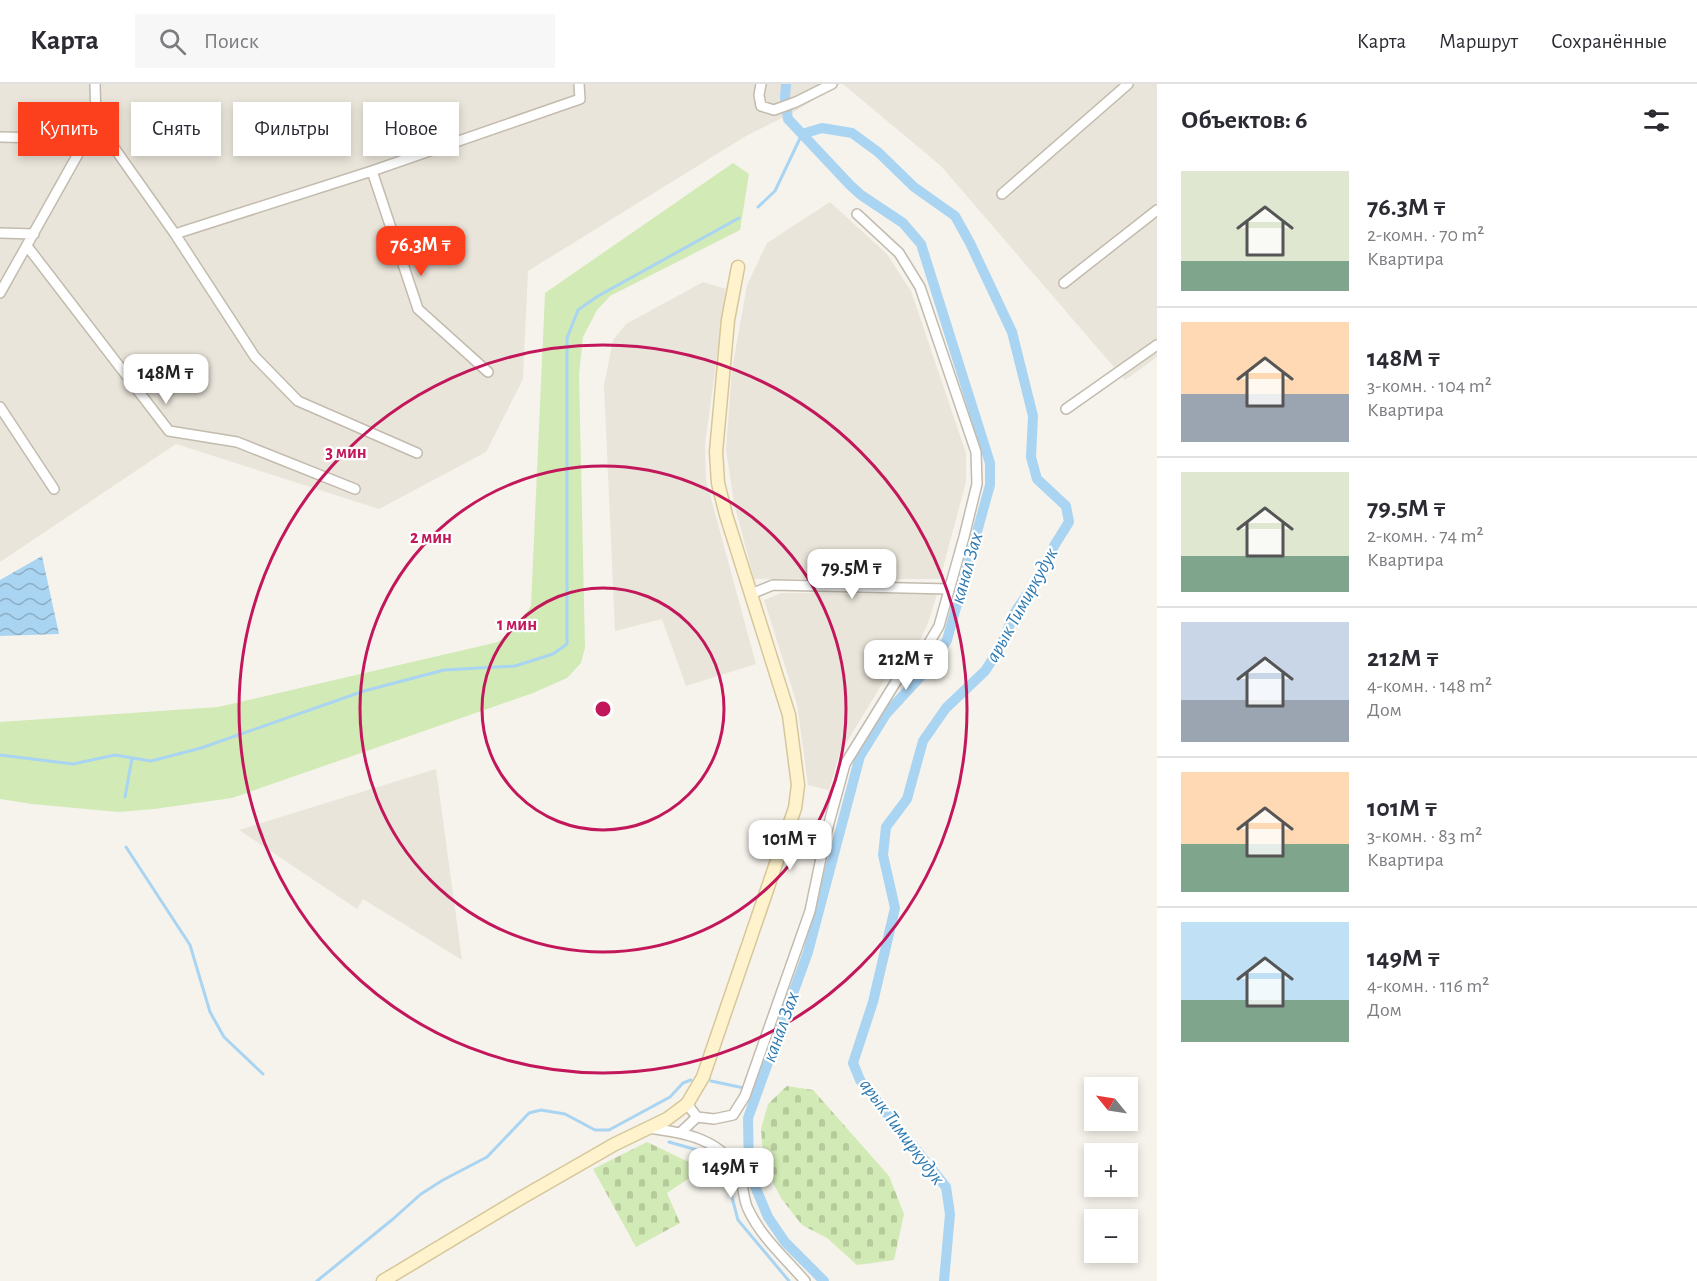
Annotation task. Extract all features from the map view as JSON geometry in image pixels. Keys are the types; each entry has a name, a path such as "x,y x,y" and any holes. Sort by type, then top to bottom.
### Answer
{"main road":[{"path":"383,1281 615,1144 667,1119 687,1104 703,1077 795,808 798,785 789,715 718,483 716,452 728,320 738,267"}],"street":[{"path":"95,84 95,102"},
{"path":"175,234 372,171 580,99 579,84"},
{"path":"762,84 759,95 761,106 774,110 832,84"},
{"path":"1002,194 1128,84"},
{"path":"0,137 18,137"},
{"path":"119,155 175,234 255,357 298,401 417,453"},
{"path":"0,293 78,156"},
{"path":"372,171 418,309 488,372"},
{"path":"1064,283 1157,210"},
{"path":"687,1104 697,1117 714,1119 733,1115 746,1096 810,911 826,834 845,764 897,680 923,653 939,626 977,484 976,452 920,287 899,253 857,214"},
{"path":"0,233 34,234"},
{"path":"27,246 169,431 237,442 355,489"},
{"path":"1066,409 1157,345"},
{"path":"0,407 54,489"},
{"path":"751,594 773,585 950,588"},
{"path":"681,1132 697,1117"},
{"path":"647,1128 681,1132 706,1141 729,1157 740,1178 747,1207 765,1237 806,1281"}],"shaded area":[{"path":"0,84 840,84 794,112 746,136 528,271 523,379 486,452 379,509 176,444 0,562"},
{"path":"843,84 1157,84 1157,357 1125,380 941,166"},
{"path":"830,202 887,254 911,291 966,453 966,482 940,579 754,579 734,503 726,450 732,370 747,285 767,243"},
{"path":"703,282 726,289 705,445 706,480 756,664 686,686 662,619 615,631 604,385 613,340 626,324"},
{"path":"781,593 937,594 928,623 917,647 885,679 839,755 829,790 808,785 797,704 764,600"},
{"path":"436,769 462,960 363,899 357,909 239,830"}],"green space":[{"path":"733,163 749,174 740,230 610,296 597,310 583,337 579,374 585,648 581,663 567,678 533,693 232,798 118,812 0,799 0,722 218,707 498,642 518,625 531,606 545,293"},
{"path":"787,1086 813,1090 889,1176 904,1214 894,1260 857,1265 827,1238 802,1225 781,1198 764,1165 761,1129 768,1104"},
{"path":"647,1142 703,1169 667,1193 680,1223 636,1247 593,1169"}],"water":[{"path":"42,556 59,634 0,636 0,580"}],"waterway":[{"name":"канал Зах","path":"786,84 788,119 850,185 903,223 921,244 990,463 990,485 947,640 932,664 886,714 860,756 808,952 748,1118 749,1172 768,1217 785,1242 824,1281"},
{"name":"арык Тимиркудук","path":"802,134 822,128 852,133 878,152 914,187 955,216 1012,332 1033,416 1031,457 1037,479 1066,506 1069,522 1054,546 1043,571 1015,612 1000,648 985,671 946,708 923,741 907,799 886,827 883,855 895,908 873,1002 853,1063 860,1080 946,1187 950,1214 944,1281"},
{"path":"758,207 775,191 802,134"},
{"path":"0,755 73,764 115,755 151,761 201,748 364,691 444,670 515,666 553,654 567,644 567,338 578,310 598,296 739,218"},
{"path":"125,797 132,758"},
{"path":"126,847 190,945 210,1012 224,1037 263,1074"},
{"path":"317,1281 421,1194 487,1157 529,1113 541,1110 565,1114 595,1130 609,1130 670,1097 683,1083 691,1080"},
{"path":"711,1081 758,1091"},
{"path":"669,1142 697,1150 712,1160 727,1179 738,1220 789,1281"}]}
